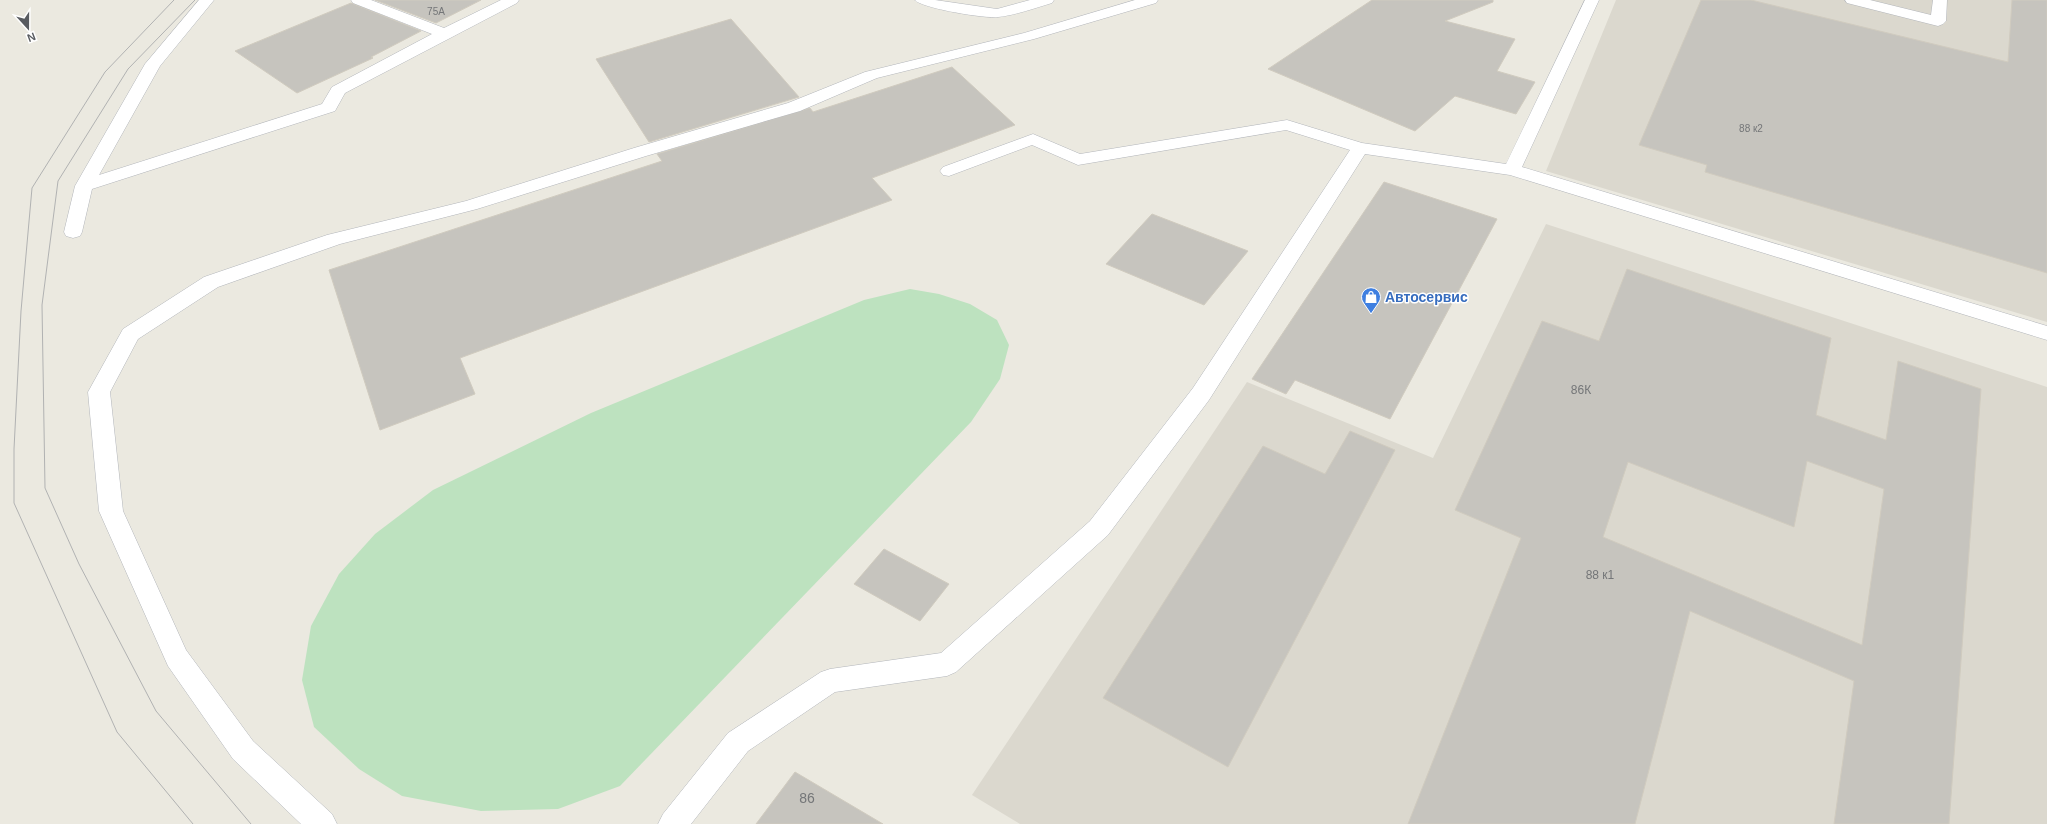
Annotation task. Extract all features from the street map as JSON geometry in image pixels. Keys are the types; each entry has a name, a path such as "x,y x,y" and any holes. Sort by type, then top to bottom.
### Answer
{"lane":[{"path":"73,232 84,186 153,64 207,0"},
{"path":"358,0 445,34"},
{"path":"84,186 329,107 338,90 512,0"},
{"path":"922,0 932,4 997,13 1047,0"},
{"path":"322,824 244,750 177,658 111,511 100,392 130,334 211,282 334,238 471,205 640,152 794,107 871,75 1029,36 1151,0"},
{"path":"1512,170 1592,0"},
{"path":"1852,0 1938,21 1940,0"},
{"path":"949,171 1034,139 1078,160 1288,125 1360,148 1512,170 2047,333"},
{"path":"673,824 738,742 830,681 947,664 1099,528 1201,394 1360,148"}],"shaded area":[{"path":"1616,0 2047,0 2047,322 1546,171"},
{"path":"1546,224 2047,387 2047,824 1020,824 972,795 1247,382 1433,458"}],"green space":[{"path":"910,289 939,294 970,304 997,320 1009,345 1000,379 971,422 620,786 558,809 481,811 402,796 359,769 314,727 302,680 311,626 339,574 375,534 433,490 591,413 864,300"}],"building":[{"path":"375,0 481,0 436,23"},
{"path":"1372,0 1493,0 1493,2 1445,21 1515,39 1497,71 1535,82 1516,114 1455,96 1415,131 1268,69"},
{"path":"1701,0 1751,0 2008,62 2012,0 2047,0 2047,273 1705,172 1707,165 1639,145"},
{"path":"351,3 421,31 371,57 373,58 297,93 235,51"},
{"path":"731,19 799,97 649,142 596,59"},
{"path":"952,67 1015,125 872,178 892,200 460,358 475,394 380,430 329,270 662,161 657,154 810,108 813,112"},
{"name":"Автосервис","path":"1384,182 1497,219 1390,419 1295,380 1286,394 1252,379"},
{"path":"1152,214 1248,251 1204,305 1106,264"},
{"path":"1627,269 1831,338 1816,415 1886,440 1898,361 1981,389 1949,824 1834,824 1854,681 1690,611 1635,824 1408,824 1521,538 1455,510 1542,321 1599,341","holes":["1807,461 1884,489 1862,645 1603,537 1628,462 1794,527"]},
{"path":"1350,431 1395,450 1228,767 1103,698 1263,446 1325,474"},
{"path":"884,549 949,584 920,621 854,584"},
{"path":"795,772 883,824 756,824"}],"tram line":[{"path":"174,0 105,72 32,188 21,311 14,449 14,503 117,732 193,824"},
{"path":"195,0 128,69 58,181 42,305 45,488 79,564 156,711 251,824"}],"place":[{"name":"Автосервис","path":"1371,314"}]}
